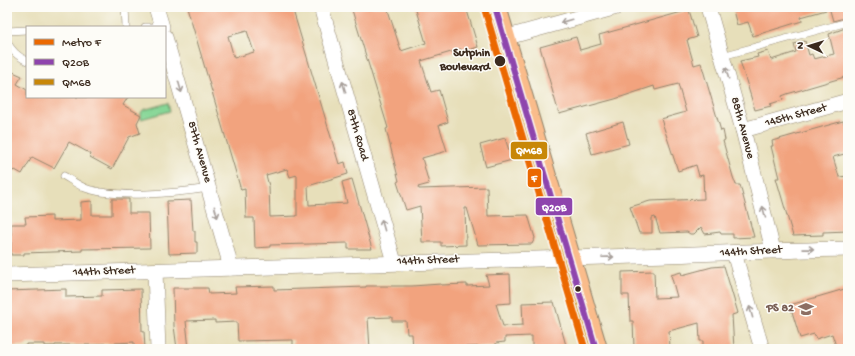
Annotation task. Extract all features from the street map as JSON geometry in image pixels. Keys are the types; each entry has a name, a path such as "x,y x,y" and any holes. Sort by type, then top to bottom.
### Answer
{"main road":[{"path":"495,7 596,349"}],"street":[{"path":"156,7 162,26"},
{"name":"87th Road","path":"321,7 394,262"},
{"path":"504,38 617,7"},
{"name":"88th Avenue","path":"708,7 743,130 773,250"},
{"name":"87th Avenue","path":"166,39 209,188 230,268"},
{"name":"145th Street","path":"743,130 848,101"},
{"name":"144th Street","path":"7,275 394,262 734,253 773,250 848,249"},
{"path":"734,253 762,349"},
{"path":"155,271 158,349"}],"lane":[{"path":"125,7 126,26"},
{"path":"722,56 848,22"},
{"path":"7,31 26,30"},
{"path":"7,41 9,47 18,56 26,60"},
{"path":"64,176 84,188 103,193 190,191 209,188"}],"green space":[{"path":"168,103 170,111 141,119 141,113 143,110"}],"building":[{"path":"187,7 292,7 339,164 345,162 348,174 308,186 309,205 347,203 342,182 352,179 372,249 348,249 348,243 270,245 270,247 255,248 254,218 246,218 245,189 241,190","holes":["247,31 254,52 234,58 228,36","287,169 290,177 297,175 297,216 270,217 269,186 266,175"]},
{"path":"362,7 387,7 401,51 426,43 415,7 466,7 478,47 462,52 461,49 421,61 431,92 439,90 448,122 439,125 447,151 422,158 429,184 418,187 419,189 487,187 488,216 528,215 535,238 532,244 478,245 467,208 465,208 466,245 441,246 441,242 422,242 420,206 406,210 397,182 399,181 386,129 388,128 352,10"},
{"path":"732,7 826,7 826,10 801,17 802,21 753,36 748,22 737,25"},
{"path":"829,7 848,7 848,17 833,21"},
{"path":"689,10 697,37 687,40 694,65 701,63 721,131 723,130 725,140 723,141 733,177 736,185 740,185 754,237 733,238 733,234 721,234 720,232 705,234 701,227 694,234 687,232 660,233 655,217 652,218 652,233 639,233 630,207 650,201 704,199 703,175 699,176 696,165 678,171 661,119 686,112 678,84 655,90 654,86 615,99 559,114 540,47 576,37 580,50 601,44 599,35"},
{"path":"848,27 848,76 787,94 782,96 783,100 770,104 771,106 755,110 740,61 758,57 757,54 768,51 771,60 796,52 794,44 805,41 809,55 812,54 814,59 834,54 829,34"},
{"path":"13,72 22,76 17,84 26,89 26,98 127,98 123,105 141,115 137,123 140,133 129,137 112,169 90,157 91,154 69,142 54,168 32,157 22,174 15,170 7,173 7,133 11,126 7,124 7,79 9,80"},
{"path":"843,121 845,125 848,125 848,153 833,157 839,177 848,176 848,231 823,232 823,235 793,236 776,178 779,178 771,146 773,146 772,141"},
{"path":"623,122 629,144 592,154 586,133"},
{"path":"505,138 512,160 486,167 480,145"},
{"path":"112,199 129,199 129,213 149,213 150,248 82,249 82,251 24,253 24,255 11,255 11,224 26,224 25,217 52,216 52,221 81,220 81,202 92,201 92,215 112,215"},
{"path":"191,200 193,231 195,231 195,242 197,242 197,253 169,254 167,201"},
{"path":"724,266 738,313 732,315 734,349 703,349 703,341 700,341 699,323 669,331 670,347 634,348 633,321 630,321 629,295 622,295 622,272 654,271 655,298 677,297 671,275 681,272 682,275 712,267"},
{"path":"510,274 511,303 496,304 503,326 523,325 522,303 554,302 567,349 535,349 535,347 532,347 532,336 505,337 505,342 496,343 496,346 466,347 466,349 413,349 412,334 407,334 406,321 392,321 392,317 368,318 370,349 293,349 293,340 238,341 237,322 215,323 215,320 186,321 189,349 177,349 174,326 173,288 208,288 209,294 236,293 235,287 274,286 274,290 441,284 467,284 467,286 489,285 486,275"},
{"path":"848,288 848,349 837,349 832,334 816,339 814,334 800,338 790,305"},
{"path":"66,289 66,297 102,296 102,290 141,289 142,331 144,331 145,349 134,349 134,342 98,345 45,346 45,344 26,344 26,346 7,346 7,291"}],"metro line":[{"name":"F","path":"484,7 585,349"}],"transit line":[{"name":"Q20B","path":"495,7 596,349"},
{"name":"QM68","path":"487,9 588,349"}],"place":[{"name":"Sutphin Boulevard","path":"500,61"},
{"name":"PS 82","path":"806,309"}]}
